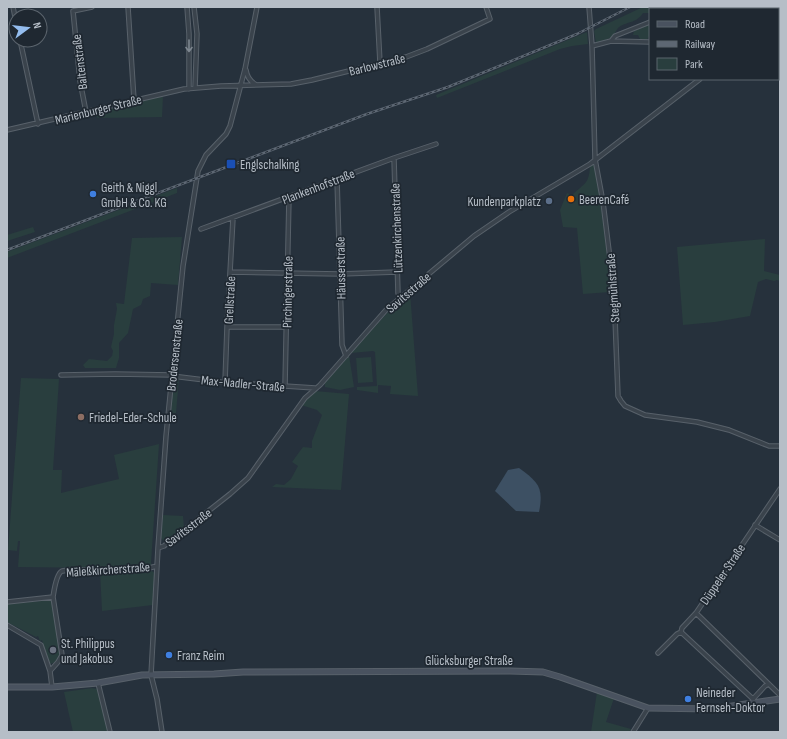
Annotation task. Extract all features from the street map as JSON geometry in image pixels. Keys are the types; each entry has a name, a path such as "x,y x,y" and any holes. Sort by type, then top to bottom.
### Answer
{"street":[{"name":"Baltenstraße","path":"86,112 80,81 73,11 92,7"},
{"path":"128,7 134,100"},
{"path":"187,7 189,34 189,89"},
{"path":"194,7 197,34 195,88"},
{"name":"Brodersenstraße","path":"162,732 157,698 151,675 158,548 172,375 183,266 196,179 202,162 226,134 230,126 245,69 257,7"},
{"path":"377,7 380,63"},
{"name":"Barlowstraße","path":"189,89 302,82 406,57 427,49 490,19 486,7"},
{"name":"Stegmühlstraße","path":"589,7 592,46 595,159 603,202 612,276 618,396 621,402 631,410 644,415 697,422 729,430 769,446 780,446"},
{"path":"611,41 615,36 649,22"},
{"path":"592,46 611,41 649,42"},
{"path":"22,48 38,124"},
{"path":"245,69 251,82 256,85"},
{"name":"Savitsstraße","path":"158,548 164,546 248,478 305,398 320,385 386,310 474,236 509,212 590,164 699,80"},
{"name":"Marienburger Straße","path":"7,130 38,124 134,100 189,89"},
{"name":"Plankenhofstraße","path":"201,229 436,144"},
{"name":"Lützenkirchenstraße","path":"394,158 397,272 398,293 400,298"},
{"name":"Häusserstraße","path":"337,179 342,345 346,356"},
{"name":"Pirchingerstraße","path":"285,386 289,197"},
{"name":"Grellstraße","path":"226,382 227,327 233,218"},
{"path":"230,272 340,274 397,272"},
{"path":"227,327 286,327"},
{"name":"Max-Nadler-Straße","path":"61,375 172,375 226,382 315,388"},
{"name":"Düppeler Straße","path":"658,653 677,634 681,632 682,628 696,612 780,489"},
{"path":"755,525 780,540"},
{"name":"Mäleßkircherstraße","path":"53,597 55,586 62,571 146,569 157,566"},
{"path":"7,602 53,597 62,655 50,671"},
{"path":"696,612 780,695"},
{"path":"7,625 41,645 50,671 52,687"},
{"path":"681,632 753,701 765,686 769,684"},
{"name":"Glücksburger Straße","path":"7,687 52,687 98,683 151,675 243,672 526,671 543,672 560,677 648,708 712,708 753,701 780,699"},
{"path":"98,683 110,732"},
{"path":"633,732 648,708"}],"green space":[{"path":"643,7 660,7 649,8 649,13 643,13 634,21 624,24 618,28 613,37 596,43 594,31"},
{"path":"649,23 649,35 645,42 641,41 638,35 633,35 634,31"},
{"path":"587,32 588,44 560,49 437,98 436,95"},
{"path":"163,96 162,117 98,118 92,113"},
{"path":"594,165 602,212 610,292 583,294 577,228 563,227 560,210 567,193 572,195 586,183 589,176 590,166"},
{"path":"177,188 177,193 7,258 7,252"},
{"path":"33,227 35,232 7,241 7,235"},
{"path":"182,237 178,285 151,283 150,296 143,299 141,305 133,309 128,333 119,343 119,358 116,368 85,368 83,365 89,359 107,361 112,356 113,351 111,347 117,309 116,303 124,304 132,238"},
{"path":"765,239 764,271 780,275 780,281 766,279 758,282 750,316 715,322 683,325 677,247"},
{"path":"410,292 418,396 390,394 391,386 378,385 378,393 357,390 357,387 377,386 375,352 351,353 388,312"},
{"path":"349,355 354,387 340,390 325,387 325,383"},
{"path":"371,357 373,382 358,383 356,358"},
{"path":"21,378 59,379 53,470 62,470 61,493 119,479 114,455 159,444 152,565 149,567 103,568 18,567 20,541 18,541 17,551 8,550"},
{"path":"173,378 179,378 176,413 171,413"},
{"path":"315,391 349,394 341,490 272,487 276,484 284,485 291,479 298,466 292,462 303,447 312,448 312,441 322,415 317,410 301,405"},
{"path":"163,515 183,516 184,527 165,542 161,538"},
{"path":"150,570 155,573 153,605 102,611 100,571"},
{"path":"52,600 61,654 56,662 50,664 48,663 42,640 40,641 38,636 36,637 7,622 7,604"},
{"path":"92,688 97,689 100,692 109,732 73,732 64,692"},
{"path":"597,692 614,698 606,722 631,729 629,732 591,732"}],"water":[{"path":"519,468 531,477 538,486 541,497 539,512 516,511 495,491 508,470"}],"railway":[{"path":"7,250 367,114 448,87 577,34 630,7"}],"place":[{"name":"Englschalking","path":"231,164"},
{"name":"Geith & Niggl GmbH & Co. KG","path":"93,194"},
{"name":"BeerenCafé","path":"571,199"},
{"name":"Kundenparkplatz","path":"549,201"},
{"name":"Friedel-Eder-Schule","path":"81,417"},
{"name":"St. Philippus und Jakobus","path":"53,650"},
{"name":"Franz Reim","path":"169,655"},
{"name":"Neineder Fernseh-Doktor","path":"688,699"}]}
